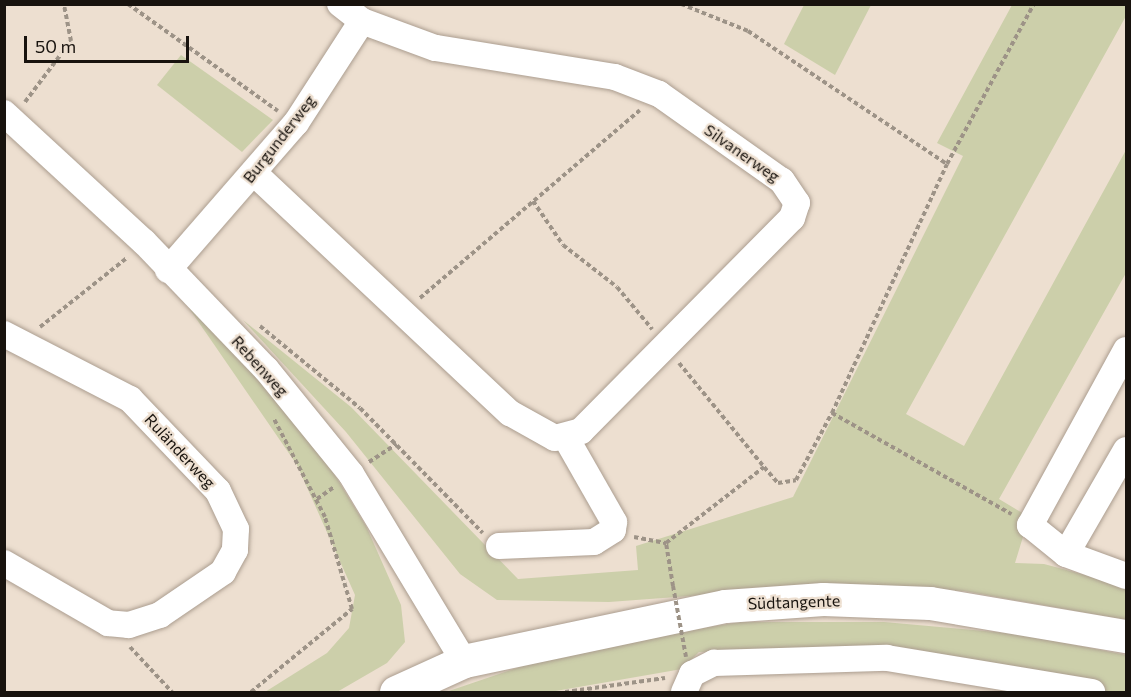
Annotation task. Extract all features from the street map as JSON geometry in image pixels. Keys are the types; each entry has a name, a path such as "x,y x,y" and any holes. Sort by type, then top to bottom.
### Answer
{"main road":[{"name":"Südtangente","path":"396,693 464,662 685,611 823,599 930,603 1126,636"}],"street":[{"path":"340,4 362,21"},
{"name":"Burgunderweg","path":"168,270 296,123 362,21"},
{"name":"Silvanerweg","path":"362,21 435,48 615,77 659,94 782,181 797,203 782,230 668,348 582,431 566,438"},
{"name":"Rebenweg","path":"8,117 168,270 266,369 351,474 464,662"},
{"path":"254,173 406,310 510,413 537,431 566,438 614,522 613,530 594,542 499,546"},
{"name":"Ruländerweg","path":"13,337 130,399 184,450 231,511 235,550 223,572 160,615 129,625 108,623"},
{"path":"1126,350 1030,525 1066,554 1126,576"},
{"path":"1066,554 1126,450"},
{"path":"4,562 108,623"},
{"path":"687,674 714,663 887,658 1092,693"}],"path":[{"path":"8,117 71,41 64,4"},
{"path":"128,4 296,123"},
{"path":"681,4 748,31 947,164"},
{"path":"533,201 563,245 617,287 778,483 795,480 832,413 947,164 1034,4"},
{"path":"406,310 659,94"},
{"path":"13,337 129,255 135,261"},
{"path":"250,318 360,408 499,546"},
{"path":"251,693 352,609 325,517 299,460 267,409"},
{"path":"832,413 1030,525"},
{"path":"666,543 764,467"},
{"path":"613,530 666,543"},
{"path":"565,693 687,674 666,543"},
{"path":"108,623 172,693"}],"green space":[{"path":"804,5 871,5 835,75 784,44"},
{"path":"1012,5 1126,5 1126,16 906,414 964,446 1126,150 1126,273 999,499 1029,517 1015,563 1044,564 1126,586 1126,620 964,591 837,585 609,602 497,600 460,574 346,432 243,320 351,407 518,579 638,570 636,546 793,497 963,156 937,143"},
{"path":"181,55 273,120 242,152 157,85"},
{"path":"182,298 232,344 333,472 366,526 401,605 405,642 387,663 337,692 265,692 327,653 349,628 355,595 297,465"},
{"path":"740,622 884,622 1019,634 1126,655 1126,692 1026,692 848,647 699,652 682,669 550,692 446,692 570,650"}]}
